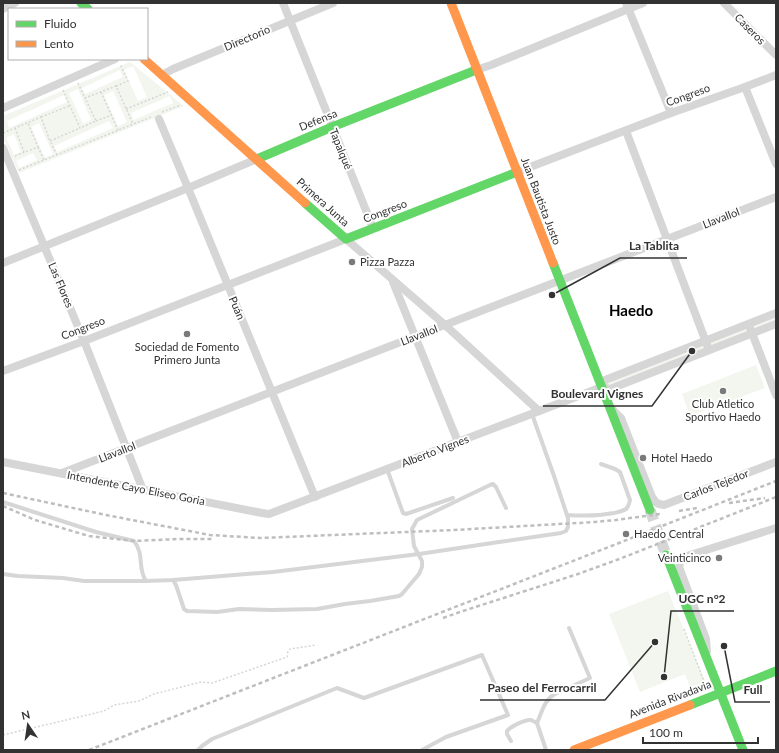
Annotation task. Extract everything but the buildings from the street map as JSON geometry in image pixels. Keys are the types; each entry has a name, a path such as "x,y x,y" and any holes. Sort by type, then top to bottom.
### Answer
{"street":[{"path":"3,8 15,3"},
{"name":"Tapalqué","path":"283,3 373,228"},
{"name":"Directorio","path":"162,75 173,69 333,3"},
{"name":"Juan Bautista Justo","path":"451,3 476,70 650,510"},
{"name":"Defensa","path":"3,263 188,188 332,127 491,65 628,6 643,3"},
{"name":"Caseros","path":"724,3 776,56"},
{"path":"628,6 671,113"},
{"path":"3,108 114,60"},
{"name":"Primera Junta","path":"145,60 445,325 536,412"},
{"name":"Congreso","path":"3,371 84,341 517,172 776,74"},
{"path":"745,87 776,164"},
{"name":"Puán","path":"159,119 315,497"},
{"path":"626,131 709,350"},
{"name":"Las Flores","path":"3,148 84,341 143,490"},
{"name":"Llavallol","path":"62,473 776,197"},
{"path":"392,279 458,442"},
{"name":"Alberto Vignes","path":"602,387 605,380 776,313"},
{"path":"748,324 776,395"},
{"name":"Alberto Vignes","path":"269,514 602,387 610,389 776,324"},
{"name":"Juan Bautista Justo","path":"610,407 621,418 652,497 656,503"},
{"name":"Intendente Cayo Eliseo Goria","path":"3,462 269,514"},
{"name":"Carlos Tejedor","path":"656,503 664,505 776,462"},
{"path":"673,558 682,558 776,528"},
{"path":"673,558 699,640 743,750"},
{"path":"673,558 679,567 706,639 707,660"},
{"name":"Avenida Rivadavia","path":"574,750 776,671"}],"lane":[{"path":"3,574 84,581 116,582 173,580 273,572 419,554 561,533 566,531 568,527 568,518 554,476 536,412"},
{"path":"566,514 601,516 619,512 628,507 630,500 620,472 602,464"},
{"path":"387,469 403,513 406,514 452,498"},
{"path":"173,580 184,609 187,610 217,612 239,609 317,609 399,596 419,574 422,567 422,561 414,546 412,529 417,520 493,484 496,487 506,508"},
{"path":"3,502 96,532 134,540 140,552 142,576 146,581"},
{"path":"546,750 536,723 546,701 550,697 590,678 569,628"},
{"path":"198,750 212,739 337,688 364,698 482,655 508,715 446,737 422,750"},
{"path":"510,741 507,731 510,727 528,720 536,723"}],"path":[{"path":"85,98 128,81 117,60"},
{"path":"75,76 96,122"},
{"path":"60,83 80,128"},
{"path":"116,86 132,124"},
{"path":"126,109 178,88"},
{"path":"101,92 118,130"},
{"path":"13,172 192,101"},
{"path":"3,133 70,106"},
{"path":"50,141 112,115"},
{"path":"41,117 57,155"},
{"path":"28,123 44,160"},
{"path":"15,128 24,152"},
{"path":"8,159 38,147"},
{"path":"662,563 673,558"},
{"path":"3,735 104,711 114,705 138,701 154,694 201,682 212,683 287,657 290,649 316,645"}],"shaded area":[{"path":"130,62 184,106 19,173 3,137 3,116","holes":["133,66 147,97 138,101 124,70","120,70 123,77 85,94 82,88","78,89 91,120 83,124 69,93","113,91 127,122 118,126 104,95","64,95 67,102 9,128 7,121","170,96 173,103 133,120 131,113","109,121 113,128 57,152 54,146","39,123 53,154 45,158 31,127","14,134 21,152 14,155 6,138","33,153 37,160 19,168 16,161"]},
{"path":"776,316 776,321 609,385 608,384 608,382"},
{"name":"Club Atletico Sportivo Haedo","path":"756,365 765,388 690,416 682,394"},
{"path":"668,591 706,683 691,690 685,674 640,692 609,614"}],"tunnel":[{"path":"650,510 666,555"}],"railway":[{"path":"89,750 776,481"},
{"path":"3,493 210,535 261,538 454,530 595,522 660,514"},
{"path":"443,618 578,574 776,497"},
{"path":"729,503 765,498"},
{"path":"3,506 35,520 89,536 134,541 212,539"},
{"path":"679,511 697,508"}],"traffic: fast":[{"path":"81,3 87,8"},
{"path":"257,159 332,127 476,70"},
{"path":"305,203 346,239 517,172"},
{"path":"553,263 650,510"},
{"path":"666,555 743,750"},
{"path":"690,705 776,671"}],"traffic: slow":[{"path":"451,3 553,263"},
{"path":"145,60 305,203"},
{"path":"574,750 690,705"}],"place":[{"name":"Pizza Pazza","path":"352,262"},
{"name":"La Tablita","path":"552,295"},
{"name":"Sociedad de Fomento Primero Junta","path":"187,334"},
{"name":"Boulevard Vignes","path":"692,351"},
{"name":"Club Atletico Sportivo Haedo","path":"723,391"},
{"name":"Hotel Haedo","path":"643,458"},
{"name":"Haedo Central","path":"626,534"},
{"name":"Veinticinco","path":"719,558"},
{"name":"Paseo del Ferrocarril","path":"655,642"},
{"name":"Full","path":"724,646"},
{"name":"UGC n°2","path":"664,677"}],"district":[{"name":"Haedo","path":"631,311"}]}
